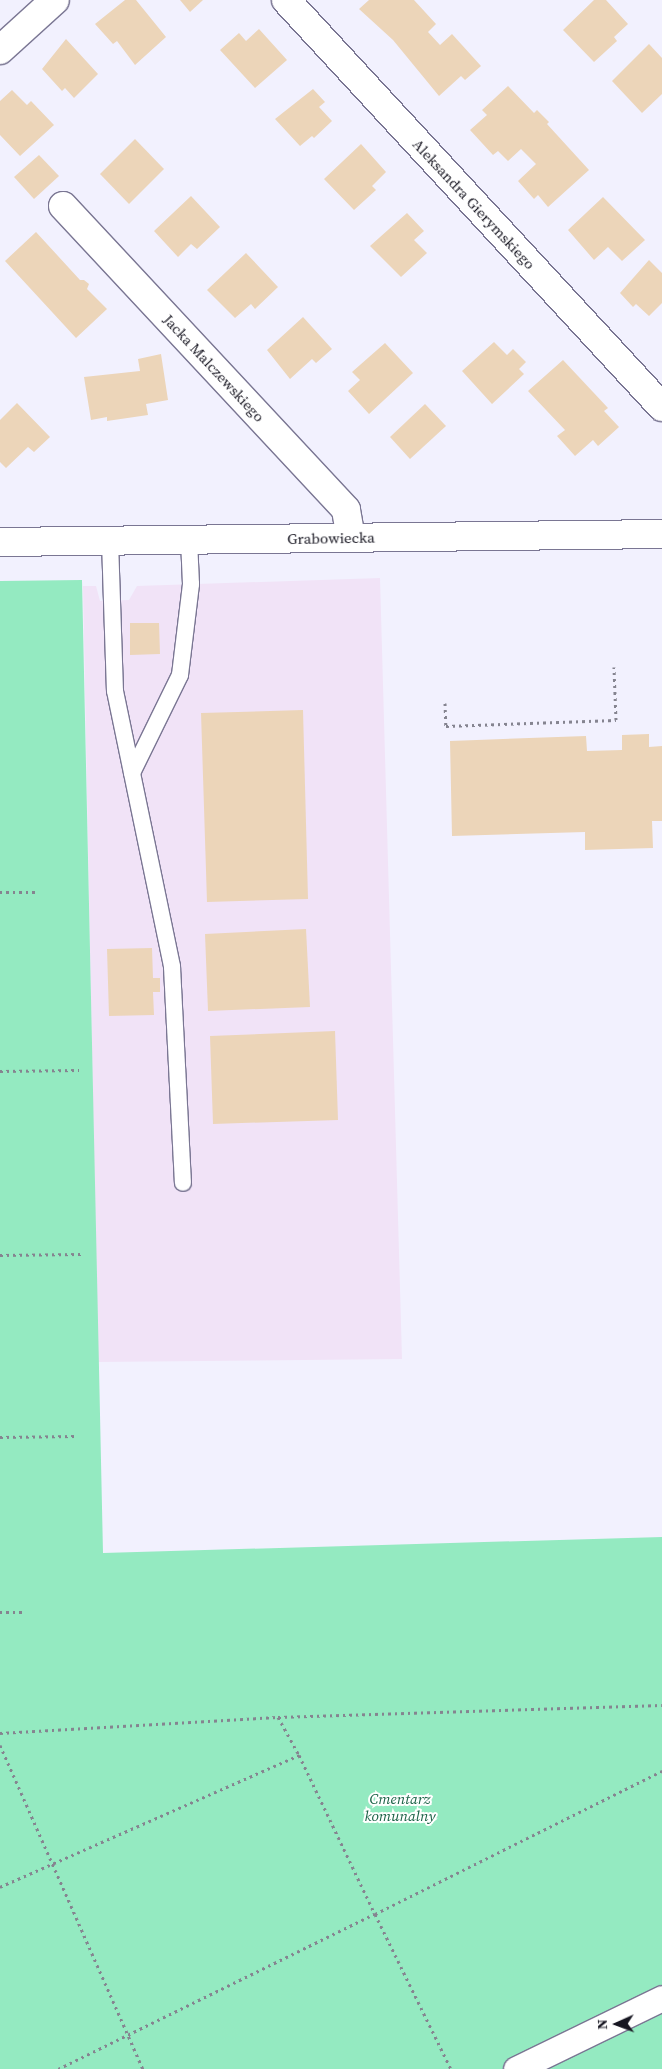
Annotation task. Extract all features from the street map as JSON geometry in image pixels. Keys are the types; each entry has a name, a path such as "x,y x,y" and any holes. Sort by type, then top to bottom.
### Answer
{"street":[{"path":"0,50 55,0"},
{"name":"Aleksandra Gierymskiego","path":"286,0 662,407"},
{"name":"Jacka Malczewskiego","path":"63,206 346,510 351,538"},
{"name":"Grabowiecka","path":"0,542 662,534"},
{"path":"516,2069 662,1998"}],"lane":[{"path":"132,773 180,675 191,584 190,540"},
{"path":"110,541 115,690 172,966 183,1183"}],"path":[{"path":"445,703 446,726 616,720 614,668"},
{"path":"0,892 38,892"},
{"path":"0,1071 79,1070"},
{"path":"0,1255 81,1254"},
{"path":"0,1437 77,1436"},
{"path":"0,1612 23,1612"},
{"path":"0,1733 278,1717 662,1706"},
{"path":"278,1717 451,2069"},
{"path":"0,1744 54,1863 143,2069"},
{"path":"0,1887 298,1755"},
{"path":"58,2069 129,2036 662,1771"}],"shaded area":[{"path":"380,578 402,1359 98,1362 83,586 96,586 100,601 129,600 137,586"}],"green space":[{"name":"Cmentarz komunalny","path":"82,580 103,1553 662,1537 662,2069 0,2069 0,581"}],"building":[{"path":"125,0 136,0 166,37 135,65 117,41 113,44 95,24"},
{"path":"180,0 203,0 190,12"},
{"path":"369,0 414,0 436,24 428,32 440,45 452,34 481,66 465,80 461,76 439,96 393,40 359,9"},
{"path":"594,0 606,0 628,24 614,37 617,41 594,62 563,30"},
{"path":"259,29 287,60 255,88 220,50 239,33 246,41"},
{"path":"66,39 98,74 74,98 65,88 62,91 42,69"},
{"path":"649,44 662,58 662,94 642,113 612,81"},
{"path":"508,86 534,113 537,110 549,122 547,124 589,170 548,207 538,195 534,199 518,181 536,164 521,149 508,161 498,151 493,155 470,130 487,115 482,110"},
{"path":"313,89 325,102 319,107 332,121 314,138 312,136 300,146 275,119"},
{"path":"12,90 27,105 31,101 54,125 20,156 0,135 0,101"},
{"path":"135,139 164,169 129,204 100,174"},
{"path":"361,144 386,172 372,186 376,190 354,210 324,179"},
{"path":"39,155 59,176 34,199 14,177"},
{"path":"191,196 220,227 197,249 191,244 178,257 154,231"},
{"path":"603,197 645,240 622,261 608,247 594,260 568,230"},
{"path":"407,213 424,231 414,240 427,253 401,277 370,246"},
{"path":"36,232 80,280 84,280 89,284 87,289 107,309 76,338 5,261"},
{"path":"246,253 278,287 255,309 251,304 235,318 207,290"},
{"path":"649,260 662,273 662,303 649,316 636,304 633,307 620,293"},
{"path":"303,317 332,349 316,363 312,359 290,379 267,350"},
{"path":"494,342 507,355 513,349 526,362 519,369 524,374 492,404 462,371"},
{"path":"385,343 413,373 369,414 348,391 360,380 352,372"},
{"path":"161,354 168,400 146,404 148,415 107,421 107,417 91,420 84,377 140,371 138,359"},
{"path":"563,360 608,408 604,411 619,427 598,446 593,440 575,456 557,436 565,430 528,391"},
{"path":"17,403 50,437 34,452 28,447 6,468 0,462 0,420"},
{"path":"425,404 446,426 410,459 390,437"},
{"path":"130,623 159,623 160,654 130,655"},
{"path":"303,710 308,899 207,902 201,713"},
{"path":"649,734 649,747 662,746 662,821 652,821 653,848 585,850 585,832 452,836 450,741 586,736 587,751 622,750 622,735"},
{"path":"306,929 310,1007 208,1011 205,934"},
{"path":"152,948 153,978 160,978 160,992 153,992 154,1015 109,1016 107,949"},
{"path":"335,1031 338,1120 213,1124 210,1036"}]}
